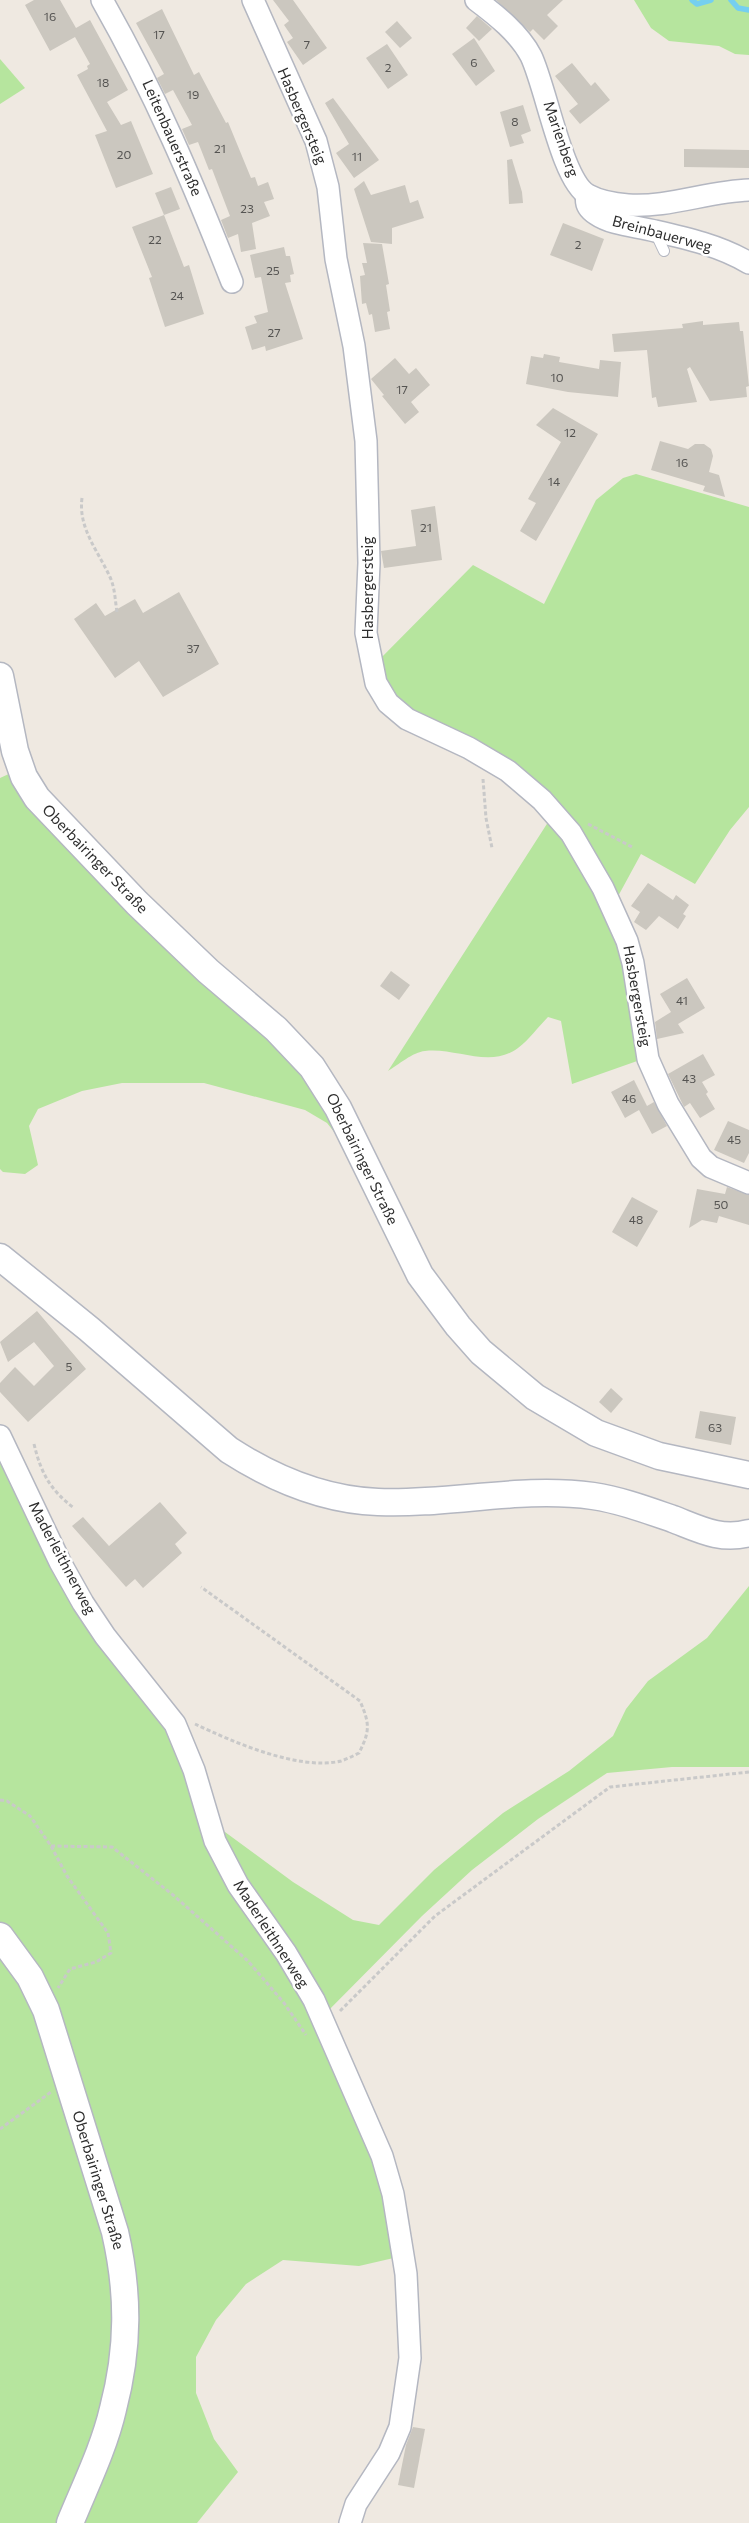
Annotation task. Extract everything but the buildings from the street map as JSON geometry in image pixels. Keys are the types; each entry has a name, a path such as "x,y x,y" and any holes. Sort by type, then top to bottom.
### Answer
{"street":[{"name":"Leitenbauerstraße","path":"102,0 145,76 170,128 232,282"},
{"name":"Hasbergersteig","path":"253,0 316,141 328,187 336,259 354,346 366,441 369,563 366,633 376,683 388,703 406,719 484,756 508,771 527,786 571,833 603,888 627,942 633,963 648,1059 668,1104 701,1158 711,1167 749,1183"},
{"name":"Marienberg","path":"476,0 508,27 530,55 543,86 570,172 577,186 587,195 629,205 749,190"},
{"name":"Breinbauerweg","path":"587,195 586,201 589,209 597,216 620,224 655,231 722,250 749,263"},
{"name":"Oberbairinger Straße","path":"0,676 15,751 24,777 36,798 137,904 208,971 276,1029 312,1067 338,1108 420,1275 458,1326 481,1352 535,1398 596,1433 659,1456 749,1475"},
{"path":"0,1257 89,1329 229,1450 255,1467 285,1481 346,1499 377,1502 447,1500 526,1492 560,1492 595,1496 633,1506 705,1532 723,1536 749,1533"},
{"name":"Maderleithnerweg","path":"0,1436 60,1562 83,1603 105,1636 169,1716 185,1744 212,1834 225,1862 302,1979 325,2026 382,2156 393,2194 406,2274 410,2358 400,2427 389,2453 356,2504 350,2523"},
{"name":"Oberbairinger Straße","path":"0,1936 30,1977 46,2010 116,2232 123,2268 126,2301 126,2339 113,2410 70,2523"}],"lane":[{"path":"655,231 664,251"}],"path":[{"path":"82,498 81,516 86,531 111,579 116,612"},
{"path":"484,756 484,794 492,848"},
{"path":"586,823 634,848"},
{"path":"34,1444 39,1463 56,1494 74,1508"},
{"path":"169,1716 184,1719 286,1758 317,1762 341,1761 359,1754 367,1738 368,1720 360,1701 201,1587"},
{"path":"325,2026 435,1916 610,1787 749,1772"},
{"path":"0,1800 6,1801 30,1816 51,1846 67,1876 108,1933 110,1953 96,1962 70,1969 55,1992"},
{"path":"51,1846 112,1847 173,1895 248,1961 284,2003 310,2041"},
{"path":"0,2129 29,2106 68,2081"}],"green space":[{"path":"634,0 749,0 749,55 735,54 719,46 669,41 651,28"},
{"path":"0,59 25,88 0,104"},
{"path":"636,474 749,507 749,807 730,830 695,884 641,854 616,900 567,818 407,714 376,663 473,565 544,604 596,500 623,478"},
{"path":"13,772 293,1055 354,1157 327,1123 305,1110 204,1083 122,1083 82,1091 38,1109 29,1126 38,1165 25,1174 3,1172 0,1169 0,778"},
{"path":"552,816 616,924 640,1060 572,1084 561,1021 548,1017 522,1045 507,1054 496,1057 484,1057 425,1051 411,1056 388,1071"},
{"path":"0,1449 162,1714 210,1840 225,1832 293,1882 353,1920 379,1925 434,1870 503,1813 569,1771 613,1736 626,1709 648,1681 707,1638 749,1586 749,1767 672,1767 607,1773 538,1819 472,1870 422,1916 319,2020 370,2141 398,2257 359,2266 283,2260 246,2284 216,2320 196,2357 196,2393 214,2439 238,2472 197,2523 0,2523"}],"waterway":[{"path":"692,0 697,4 711,0"},
{"path":"731,0 738,8 749,10"}]}
